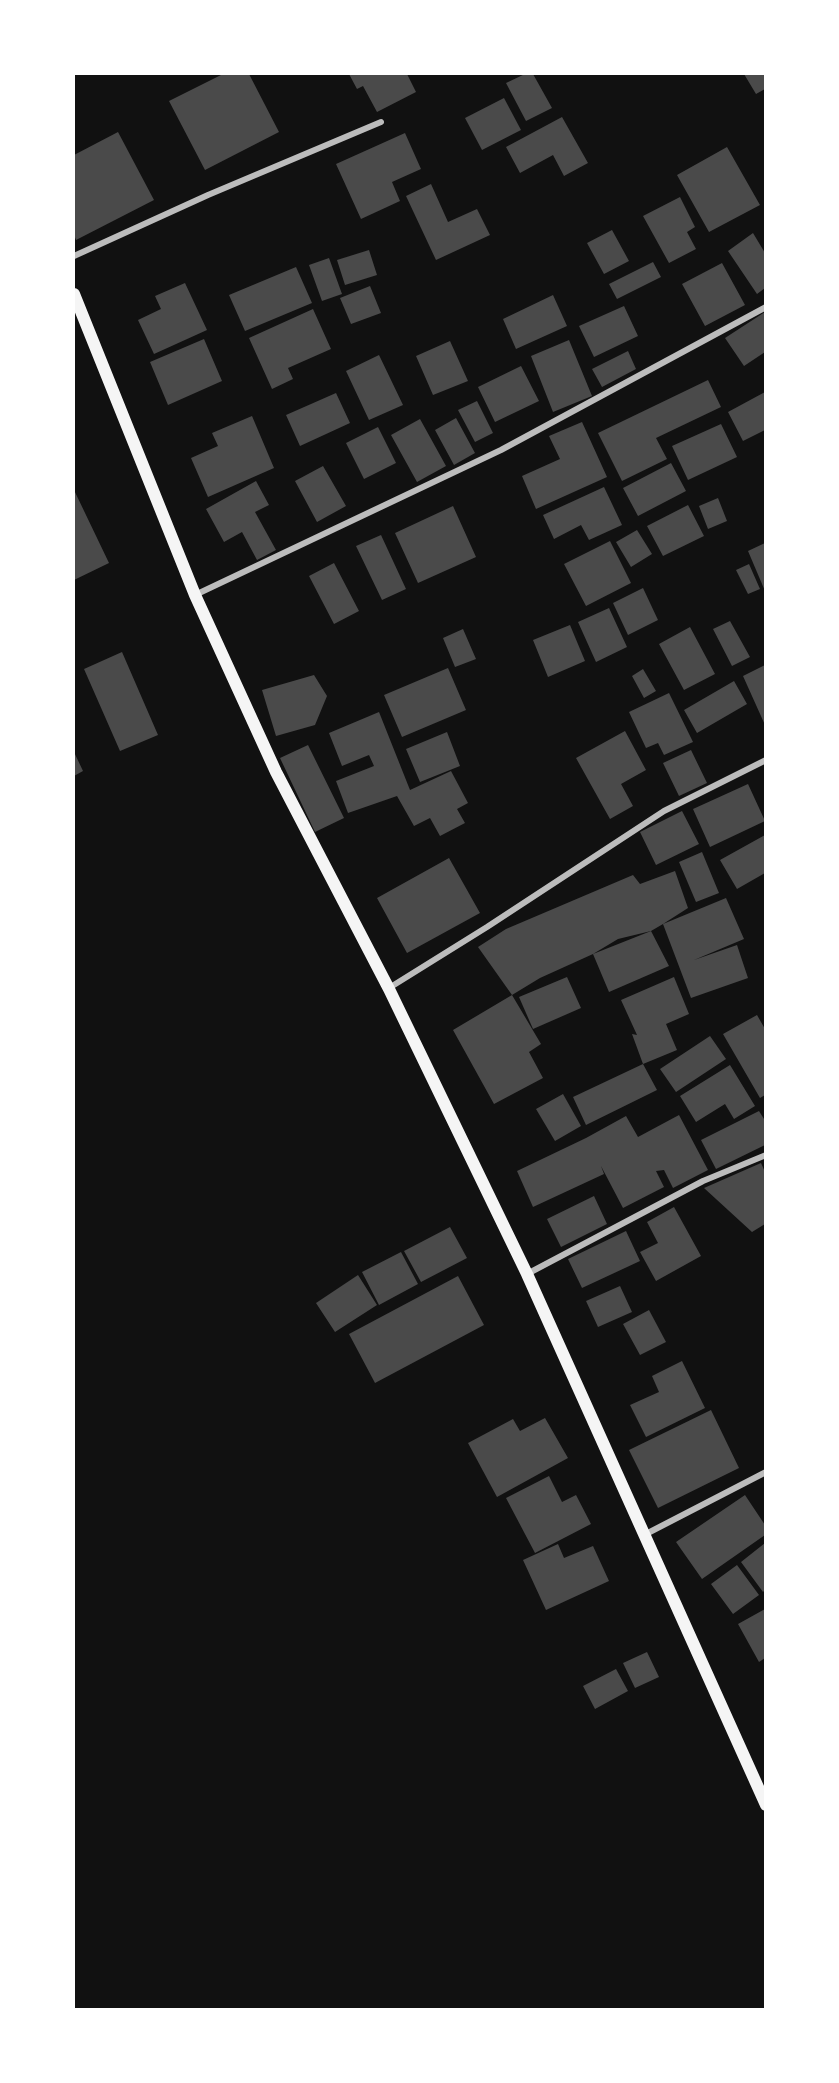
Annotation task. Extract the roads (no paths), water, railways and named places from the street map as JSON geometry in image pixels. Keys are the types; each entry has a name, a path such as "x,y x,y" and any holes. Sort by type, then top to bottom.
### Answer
{"main road":[{"path":"74,294 195,595 276,772 389,988 527,1274 765,1805"}],"street":[{"path":"74,256 381,122"},
{"path":"195,595 501,450 765,307"},
{"path":"389,988 664,811 765,760"},
{"path":"527,1274 703,1181 765,1155"},
{"path":"644,1535 765,1472"}]}
